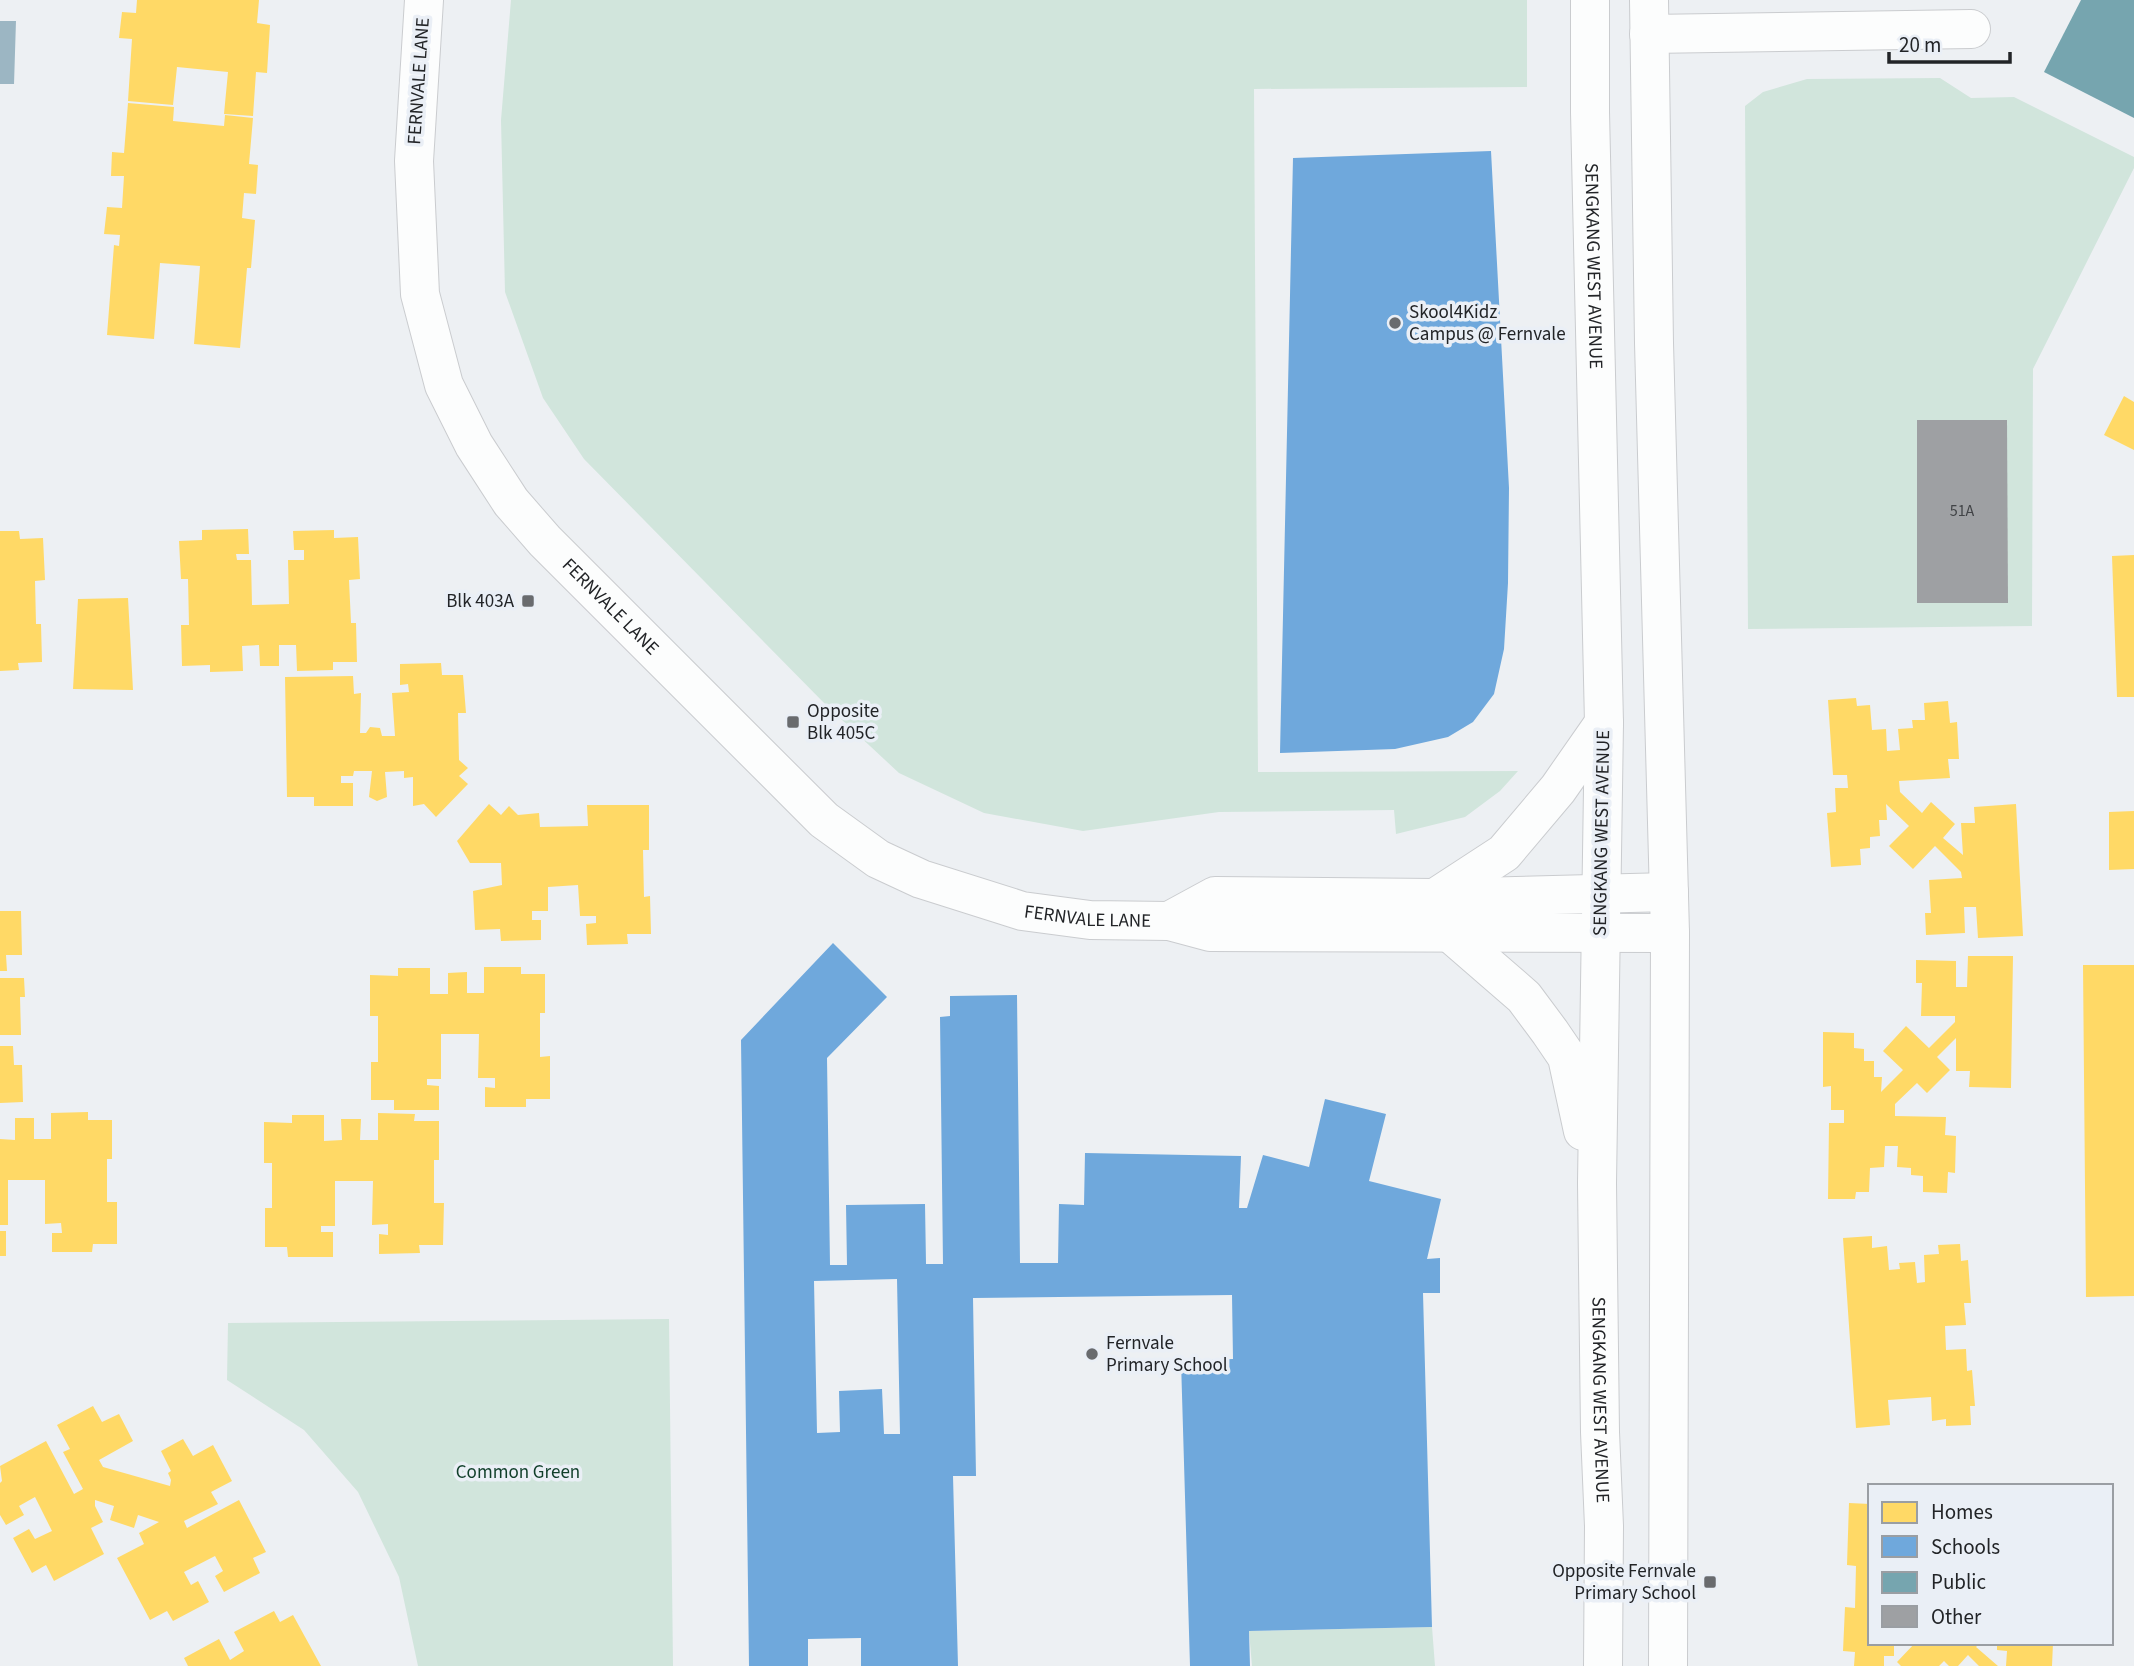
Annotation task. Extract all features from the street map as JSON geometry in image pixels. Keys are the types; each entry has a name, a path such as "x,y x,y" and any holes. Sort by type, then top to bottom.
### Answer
{"main road":[{"name":"FERNVALE LANE","path":"425,0 414,161 420,294 444,384 474,445 511,502 545,541 824,820 878,859 921,879 1022,911 1090,920 1169,922 1210,932 1670,933"},
{"name":"SENGKANG WEST AVENUE","path":"1590,0 1590,112 1604,723 1597,1184 1604,1526 1603,1666"},
{"path":"1668,1666 1670,933 1654,343 1649,17 1971,29"},
{"path":"1435,898 1504,853 1558,789 1604,723"},
{"name":"FERNVALE LANE","path":"1169,922 1215,896 1435,898 1669,892"},
{"path":"1449,932 1524,997 1567,1057 1597,1184"}],"green space":[{"path":"511,0 1527,0 1527,87 1254,89 1258,772 1518,771 1500,791 1465,817 1396,834 1394,810 1219,812 1083,831 984,813 899,773 827,706 584,459 543,398 505,292 501,120"},
{"path":"1940,78 1971,98 2014,97 2134,157 2134,168 2033,369 2032,626 1748,629 1745,106 1763,92 1807,79"},
{"name":"Common Green","path":"669,1319 673,1666 418,1666 399,1577 358,1492 304,1430 227,1380 228,1323"},
{"path":"1432,1627 1435,1666 1252,1666 1249,1631"}],"water":[{"path":"0,21 16,21 14,84 0,84"}],"building: Homes":[{"path":"137,0 259,0 257,23 270,25 267,73 256,72 253,116 224,114 228,72 177,67 173,105 128,101 132,39 119,38 122,12 136,13"},
{"path":"128,103 174,107 173,121 224,126 225,115 253,118 249,164 258,165 256,194 244,193 242,218 255,220 251,268 247,268 240,348 194,344 200,266 160,263 154,339 107,335 114,245 119,246 120,235 104,234 107,207 122,208 124,176 111,176 112,152 124,153"},
{"path":"2124,396 2134,402 2134,450 2104,435"},
{"path":"248,529 249,554 236,554 237,560 251,560 252,605 289,604 288,560 304,560 304,550 294,550 293,531 334,530 334,538 358,537 360,579 349,580 351,623 356,623 357,662 333,662 333,670 297,671 296,645 279,645 279,666 260,666 259,645 242,646 243,671 210,672 210,665 182,666 181,625 189,625 188,579 181,579 179,541 202,540 202,530"},
{"path":"0,531 19,531 20,539 43,538 45,580 35,581 36,624 41,624 42,662 18,663 19,670 0,671"},
{"path":"2134,555 2134,697 2117,697 2112,556"},
{"path":"128,598 133,690 73,689 78,599"},
{"path":"441,663 442,675 463,675 466,713 458,713 459,760 468,768 459,776 468,784 436,817 424,804 413,806 413,777 404,778 404,771 385,772 387,797 377,801 369,797 372,771 354,771 353,776 341,776 341,783 353,783 353,806 314,806 314,797 287,797 285,677 353,676 354,694 361,693 360,733 366,733 370,727 380,728 382,736 395,736 392,693 409,692 408,684 400,685 400,664"},
{"path":"1856,698 1857,706 1870,705 1872,730 1886,729 1887,751 1900,750 1898,729 1913,728 1912,720 1925,720 1924,703 1948,701 1950,723 1957,722 1959,759 1948,759 1950,778 1899,781 1900,792 1922,813 1931,802 1955,824 1943,838 1963,855 1961,823 1975,823 1974,807 2016,804 2023,936 1978,938 1976,907 1964,907 1965,933 1926,935 1925,913 1931,913 1929,880 1962,878 1961,872 1935,846 1913,869 1889,846 1909,826 1886,804 1887,820 1879,820 1880,836 1870,837 1870,848 1860,849 1861,865 1831,867 1827,813 1836,812 1835,788 1848,788 1847,775 1833,775 1828,700"},
{"path":"489,804 501,815 509,806 518,815 539,813 540,827 588,826 587,805 649,805 649,850 643,850 644,897 650,896 651,934 627,934 628,944 587,945 586,924 596,923 596,916 580,916 578,885 548,887 548,911 532,911 532,920 541,920 541,940 501,941 500,929 475,930 473,891 502,885 501,863 470,863 457,841"},
{"path":"2134,811 2134,869 2109,870 2109,812"},
{"path":"0,911 21,911 22,955 6,955 7,971 0,971"},
{"path":"1968,956 2013,956 2011,1088 1969,1087 1970,1071 1956,1071 1956,1038 1937,1057 1950,1070 1927,1093 1917,1083 1895,1104 1895,1116 1946,1117 1945,1135 1956,1136 1955,1173 1948,1172 1947,1193 1923,1192 1923,1176 1911,1175 1911,1168 1897,1167 1898,1146 1885,1146 1884,1167 1870,1168 1869,1192 1856,1192 1855,1199 1828,1199 1829,1123 1844,1123 1844,1110 1831,1110 1831,1086 1823,1087 1823,1032 1854,1033 1854,1048 1864,1049 1864,1061 1874,1061 1874,1077 1882,1077 1881,1092 1903,1070 1883,1051 1906,1026 1929,1048 1955,1022 1955,1016 1921,1016 1922,983 1916,983 1916,960 1956,961 1956,987 1967,987"},
{"path":"2083,965 2134,965 2134,1296 2086,1297"},
{"path":"484,967 521,967 521,974 545,974 545,1013 540,1013 540,1057 550,1056 550,1099 526,1099 526,1107 485,1107 485,1087 495,1088 495,1078 478,1078 479,1034 441,1034 441,1079 427,1079 427,1085 439,1086 439,1110 394,1110 394,1100 371,1100 371,1062 378,1062 378,1016 370,1016 370,975 398,976 398,968 430,968 430,994 448,994 448,973 467,972 467,993 484,993"},
{"path":"0,978 24,978 25,997 20,997 21,1035 0,1035"},
{"path":"0,1046 13,1046 14,1065 22,1065 23,1102 0,1103"},
{"path":"88,1112 88,1120 112,1120 112,1159 107,1159 107,1202 117,1202 117,1244 93,1244 92,1252 52,1252 52,1233 62,1233 61,1223 45,1224 45,1180 8,1180 8,1225 0,1225 0,1139 15,1140 15,1118 34,1118 34,1139 51,1139 51,1113"},
{"path":"378,1113 415,1114 414,1121 439,1121 439,1160 434,1160 434,1203 444,1203 443,1245 419,1245 420,1253 379,1254 379,1234 388,1235 388,1224 372,1225 373,1181 335,1181 335,1226 321,1226 321,1232 333,1232 333,1257 288,1257 287,1247 265,1247 265,1208 272,1208 272,1163 264,1163 264,1122 292,1123 292,1115 324,1115 324,1141 342,1140 341,1119 361,1119 360,1140 378,1140"},
{"path":"0,1231 6,1231 6,1256 0,1256"},
{"path":"1872,1236 1872,1248 1887,1246 1889,1270 1900,1269 1899,1263 1915,1262 1917,1283 1925,1282 1924,1255 1939,1254 1938,1245 1960,1244 1961,1261 1968,1260 1971,1303 1964,1303 1966,1325 1945,1326 1946,1350 1966,1349 1967,1371 1972,1370 1975,1406 1970,1406 1971,1425 1946,1426 1946,1419 1932,1421 1931,1397 1888,1400 1890,1425 1856,1428 1843,1238"},
{"path":"93,1406 102,1422 119,1414 133,1441 99,1460 103,1467 170,1486 168,1473 171,1471 161,1451 183,1439 193,1456 213,1445 232,1481 211,1492 218,1504 184,1521 187,1528 239,1500 266,1552 253,1558 260,1573 224,1592 215,1576 223,1571 215,1556 184,1572 191,1585 198,1581 209,1602 173,1621 167,1611 150,1620 117,1558 144,1544 139,1533 159,1522 138,1515 134,1528 110,1520 114,1506 95,1500 103,1522 91,1528 104,1554 54,1581 46,1565 32,1573 13,1538 29,1529 35,1539 52,1531 35,1497 19,1506 24,1515 6,1525 0,1515 0,1466 46,1441 74,1494 83,1489 63,1452 70,1449 57,1425"},
{"path":"1849,1503 1868,1504 1868,1645 1894,1645 1894,1656 1884,1656 1884,1666 1854,1666 1855,1652 1843,1651 1845,1607 1855,1608 1856,1566 1847,1565"},
{"path":"274,1611 280,1622 293,1615 321,1666 188,1666 184,1658 219,1639 230,1660 244,1651 234,1632"},
{"path":"1913,1645 1978,1645 1976,1647 1998,1666 1979,1666 1968,1655 1958,1666 1949,1666 1944,1661 1939,1666 1901,1666 1897,1662"},
{"path":"1997,1645 2053,1645 2052,1666 2006,1666 2007,1651 1997,1650"}],"building: Schools":[{"name":"Skool4Kidz Campus @ Fernvale","path":"1491,151 1509,488 1504,649 1494,694 1473,722 1448,737 1395,749 1280,753 1293,158"},
{"name":"Fernvale Primary School","path":"833,943 887,997 827,1058 830,1265 847,1265 846,1205 925,1204 926,1264 943,1264 940,1017 950,1016 950,996 1017,995 1020,1263 1058,1263 1059,1204 1084,1205 1085,1153 1241,1156 1239,1208 1247,1208 1263,1155 1309,1167 1325,1099 1386,1114 1369,1181 1441,1199 1427,1259 1440,1258 1440,1293 1423,1293 1432,1627 1249,1631 1250,1666 1190,1666 1181,1361 1233,1359 1232,1295 973,1298 976,1476 953,1476 958,1666 861,1666 861,1638 808,1639 808,1666 749,1666 741,1040","holes":["897,1279 900,1434 884,1434 882,1389 839,1391 840,1432 817,1433 814,1281"]}],"building: Public":[{"path":"2081,0 2134,0 2134,118 2044,72"}],"building: Other":[{"path":"1917,420 2007,420 2008,603 1917,603"}],"place":[{"name":"Skool4Kidz Campus @ Fernvale","path":"1395,323"},
{"name":"Blk 403A","path":"528,601"},
{"name":"Opposite Blk 405C","path":"793,722"},
{"name":"Fernvale Primary School","path":"1092,1354"},
{"name":"Opposite Fernvale Primary School","path":"1710,1582"}]}
